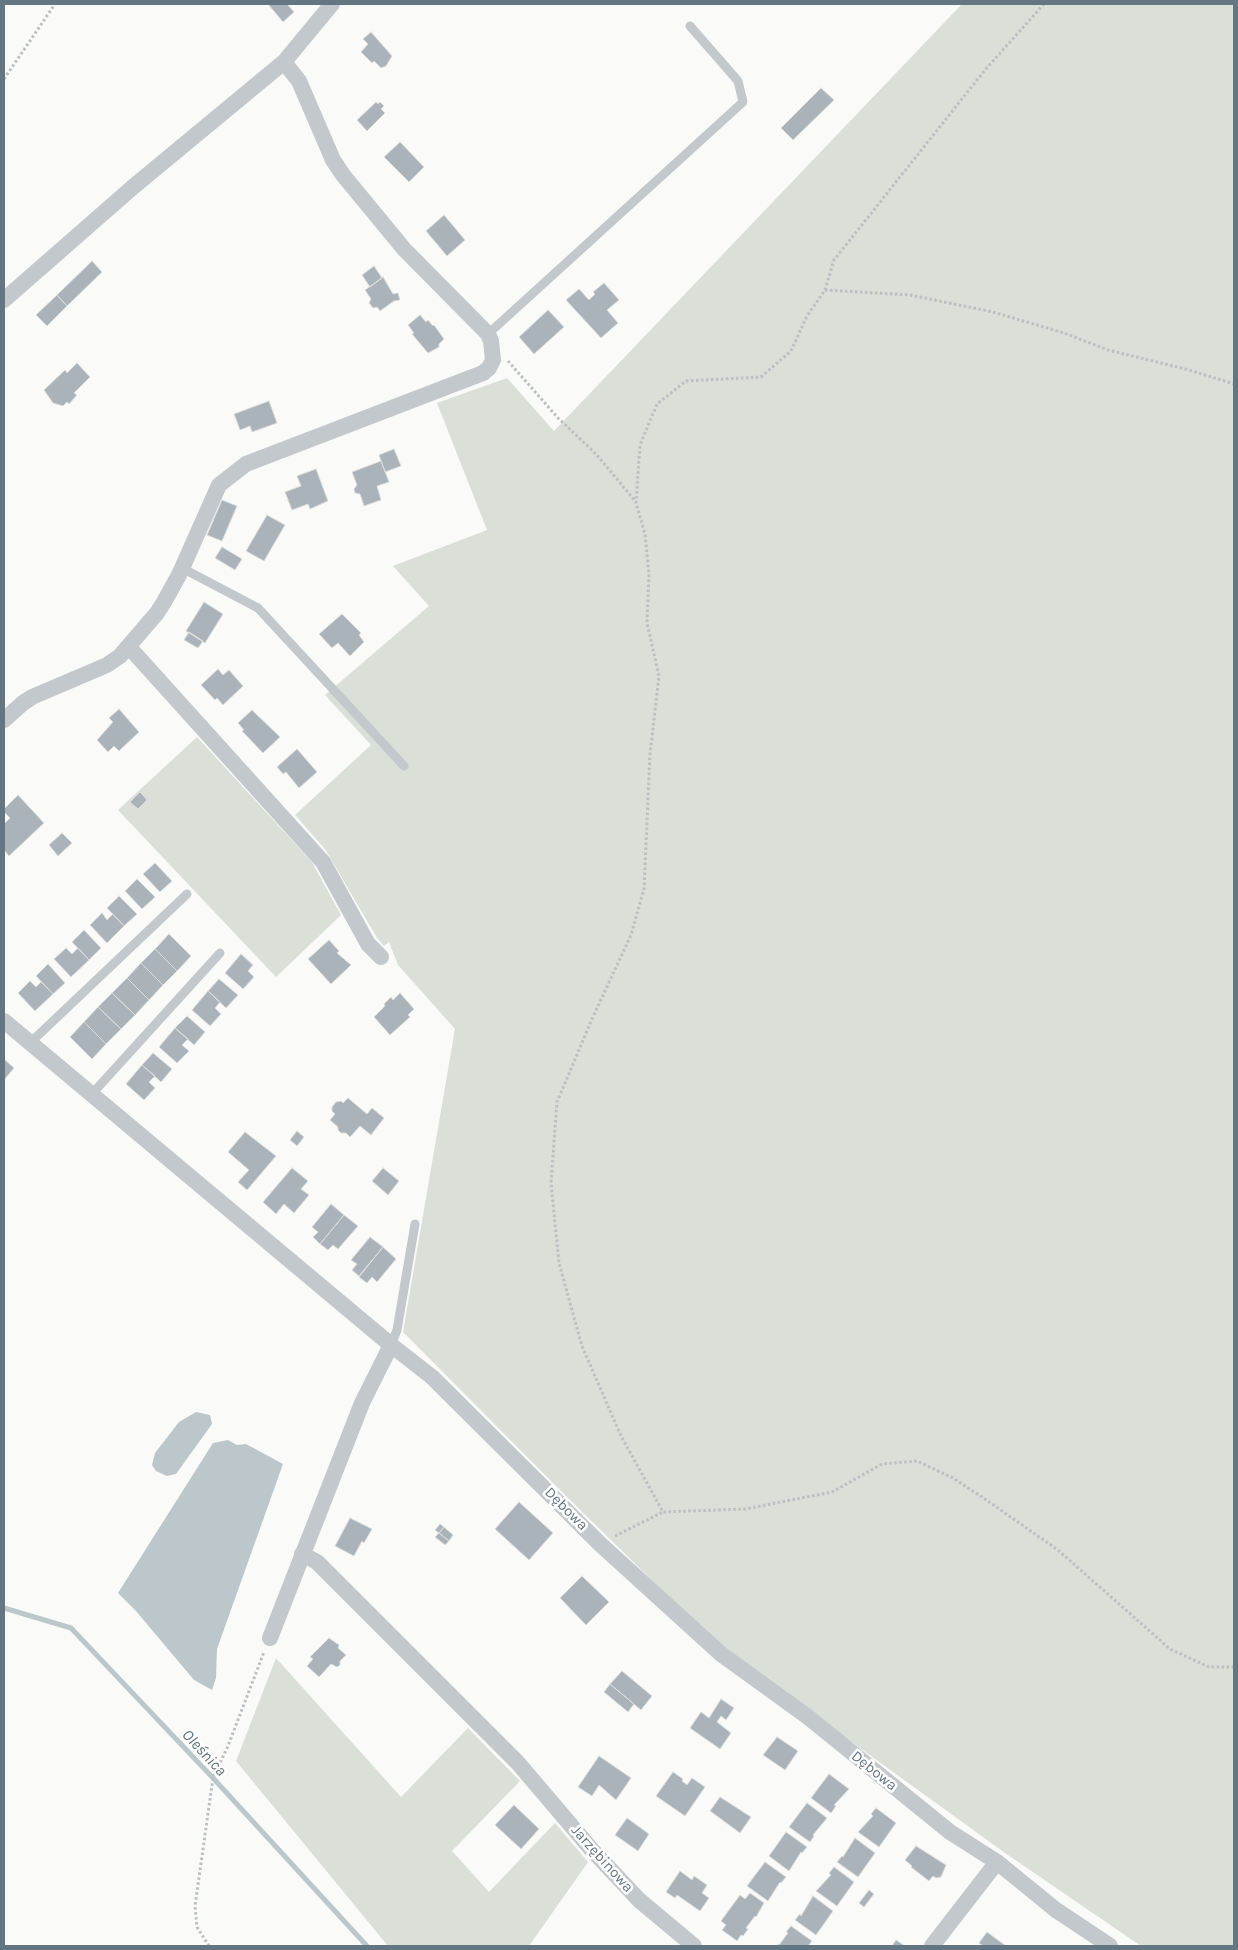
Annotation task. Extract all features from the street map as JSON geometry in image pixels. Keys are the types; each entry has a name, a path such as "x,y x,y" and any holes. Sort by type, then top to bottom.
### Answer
{"street":[{"path":"4,300 133,187 284,62 332,4"},
{"path":"4,720 32,697 107,665 129,647 157,613 182,568 219,486 246,464 483,373 489,368 493,360 493,350 488,334 404,249 343,175 333,160 299,82 284,62"},
{"path":"129,647 323,862 368,944 381,958"},
{"name":"Dębowa","path":"4,1022 391,1345 432,1377 600,1544 721,1654 808,1717 950,1832 997,1862 1056,1910 1110,1946"},
{"path":"270,1638 362,1403 391,1345"},
{"name":"Jarzębinowa","path":"302,1554 317,1562 518,1763 592,1850 639,1900 694,1946"},
{"path":"932,1946 997,1862"}],"lane":[{"path":"488,334 743,102 738,81 690,26"},
{"path":"182,568 258,608 404,766"},
{"path":"30,1043 187,894"},
{"path":"91,1095 220,953"},
{"path":"391,1345 398,1330 414,1224"}],"path":[{"path":"4,79 54,4"},
{"path":"663,1512 621,1436 582,1346 559,1263 551,1183 557,1102 592,1019 631,935 644,889 650,754 659,676 647,623 649,574 645,534 636,503 640,445 657,404 686,381 761,377 791,352 807,316 826,290 834,260 985,70 1044,4"},
{"path":"826,290 910,295 993,312 1064,333 1108,350 1189,370 1234,384"},
{"path":"493,350 503,355 558,418 596,454 636,503"},
{"path":"600,1544 663,1512 745,1508 832,1492 882,1464 917,1461 953,1478 1058,1550 1170,1649 1209,1667 1234,1667"},
{"path":"209,1946 198,1927 195,1906 213,1778 228,1746 270,1638"}],"shaded area":[{"path":"962,4 1234,4 1234,1946 1141,1946 1005,1853 719,1646 403,1332 455,1029 398,965 389,942 384,946 377,938 325,849 295,815 371,745 325,695 429,606 393,566 487,530 437,403 507,378 554,431"},
{"path":"197,737 312,862 341,915 276,977 118,810"},
{"path":"196,1412 210,1415 212,1424 176,1474 167,1476 156,1471 152,1465 155,1453 179,1422"},
{"path":"228,1440 237,1445 246,1444 283,1464 217,1649 216,1678 212,1690 194,1680 136,1611 118,1593 213,1443"},
{"path":"276,1658 401,1797 468,1728 520,1781 452,1851 489,1892 555,1823 588,1862 529,1946 388,1946 236,1761"}],"building":[{"path":"268,4 287,4 294,12 283,22"},
{"path":"371,32 392,56 386,66 381,68 374,61 372,63 361,52 368,44 363,39"},
{"path":"821,88 834,100 793,140 781,128"},
{"path":"376,102 378,104 380,102 384,106 381,109 385,113 367,131 357,120"},
{"path":"400,142 424,167 409,182 384,157"},
{"path":"444,215 465,240 447,256 426,231"},
{"path":"92,261 102,272 67,306 57,295"},
{"path":"374,266 382,278 370,287 362,275"},
{"path":"383,277 393,294 398,293 400,300 394,301 380,311 377,307 373,308 369,303 371,299 365,290"},
{"path":"604,283 619,300 607,310 618,323 601,338 566,300 579,289 589,300 595,294 593,292"},
{"path":"57,295 67,306 47,326 36,315"},
{"path":"548,310 564,327 534,354 519,337"},
{"path":"420,315 426,322 428,320 434,325 444,339 439,344 439,347 428,353 412,334 414,333 408,325"},
{"path":"77,363 90,377 74,393 77,395 69,404 67,402 63,406 53,403 44,390 65,370 67,373"},
{"path":"269,401 277,423 252,432 250,426 240,430 234,414"},
{"path":"394,449 401,466 385,472 379,455"},
{"path":"381,461 389,482 377,486 381,500 364,506 360,494 355,493 354,489 357,485 352,472"},
{"path":"316,469 328,501 310,509 308,504 292,510 285,492 301,486 297,476"},
{"path":"222,500 237,506 222,541 207,535"},
{"path":"267,515 285,525 264,561 246,551"},
{"path":"222,547 242,559 235,570 215,558"},
{"path":"204,602 223,614 205,643 186,631"},
{"path":"342,614 361,633 359,635 364,642 350,656 338,643 332,648 319,634"},
{"path":"189,632 203,641 198,648 184,640"},
{"path":"218,669 223,675 229,670 243,686 223,705 217,698 215,700 201,685"},
{"path":"119,709 139,732 119,751 114,746 108,752 97,740 113,722 109,718"},
{"path":"252,710 280,737 263,753 242,731 244,730 238,723"},
{"path":"297,749 317,772 299,788 286,772 283,774 277,767"},
{"path":"140,792 147,800 138,809 130,802"},
{"path":"18,795 44,823 9,856 4,850 4,824 10,818 4,812 4,809"},
{"path":"62,833 72,843 58,856 49,845"},
{"path":"155,863 172,881 160,892 143,874"},
{"path":"137,879 155,897 142,909 125,891"},
{"path":"119,896 137,914 124,926 107,908"},
{"path":"102,913 107,920 113,914 124,926 107,943 90,925"},
{"path":"84,930 101,948 89,960 72,942"},
{"path":"169,934 191,956 177,971 155,949"},
{"path":"329,940 339,951 337,953 351,965 331,984 308,959"},
{"path":"66,948 72,954 78,948 89,960 71,977 54,959"},
{"path":"155,949 177,971 163,985 141,963"},
{"path":"241,954 253,965 248,971 254,977 243,989 225,973"},
{"path":"141,963 163,985 149,1000 127,978"},
{"path":"48,964 65,983 53,994 36,976"},
{"path":"127,978 149,1000 135,1015 112,993"},
{"path":"219,979 238,995 226,1008 208,991"},
{"path":"30,981 36,987 41,982 53,994 35,1011 18,993"},
{"path":"208,991 220,1002 215,1008 221,1014 210,1026 192,1010"},
{"path":"112,993 135,1015 121,1029 98,1007"},
{"path":"400,993 414,1009 408,1015 410,1017 390,1035 374,1017 391,997 393,1000"},
{"path":"98,1007 121,1029 106,1044 84,1022"},
{"path":"187,1016 205,1032 194,1045 175,1028"},
{"path":"84,1022 106,1044 92,1059 70,1037"},
{"path":"175,1028 188,1039 182,1045 189,1051 177,1063 159,1047"},
{"path":"153,1053 172,1069 161,1082 142,1065"},
{"path":"4,1059 14,1068 4,1080"},
{"path":"142,1065 155,1076 149,1082 155,1088 144,1100 126,1084"},
{"path":"348,1098 367,1114 372,1108 384,1118 371,1135 360,1126 350,1137 346,1133 341,1133 338,1127 330,1120 335,1114 332,1111 332,1107 336,1102 341,1101 343,1103"},
{"path":"297,1131 304,1137 297,1146 290,1140"},
{"path":"245,1132 276,1156 247,1190 238,1182 249,1170 228,1152"},
{"path":"292,1168 308,1181 301,1189 309,1195 294,1213 284,1204 276,1214 263,1202"},
{"path":"383,1168 399,1181 388,1195 372,1181"},
{"path":"331,1204 344,1215 320,1244 313,1237 318,1232 312,1227"},
{"path":"344,1215 358,1226 338,1249 333,1245 328,1250 320,1244"},
{"path":"370,1237 383,1247 359,1276 352,1270 357,1264 351,1260"},
{"path":"383,1247 396,1259 377,1282 372,1277 367,1283 359,1277"},
{"path":"519,1502 553,1533 529,1560 495,1529"},
{"path":"350,1518 372,1529 364,1543 362,1541 354,1556 335,1546"},
{"path":"440,1524 444,1527 439,1533 435,1530"},
{"path":"444,1527 453,1535 449,1541 439,1533"},
{"path":"439,1533 449,1541 445,1545 435,1537"},
{"path":"582,1576 609,1602 586,1625 560,1598"},
{"path":"329,1638 339,1645 338,1648 346,1655 340,1661 340,1665 337,1667 331,1664 319,1677 307,1666 313,1659 310,1657"},
{"path":"622,1671 652,1696 641,1710 610,1684"},
{"path":"610,1684 634,1704 628,1712 604,1692"},
{"path":"721,1699 734,1708 726,1720 721,1716 717,1722 731,1733 720,1749 690,1728 701,1712 709,1718"},
{"path":"777,1737 798,1751 785,1770 763,1755"},
{"path":"599,1756 631,1778 616,1800 599,1785 592,1796 578,1787"},
{"path":"673,1772 683,1779 682,1781 687,1785 692,1778 705,1787 685,1816 656,1796"},
{"path":"829,1774 849,1789 834,1805 836,1806 831,1813 811,1798"},
{"path":"720,1797 751,1817 740,1833 710,1811"},
{"path":"807,1803 827,1818 813,1835 810,1842 789,1827"},
{"path":"514,1805 539,1829 521,1849 495,1825"},
{"path":"876,1808 896,1823 879,1847 858,1832 873,1816 871,1814"},
{"path":"627,1818 649,1834 638,1851 615,1835"},
{"path":"786,1832 807,1847 801,1852 789,1871 769,1856"},
{"path":"855,1838 875,1853 858,1877 837,1862 843,1857"},
{"path":"916,1846 946,1865 941,1877 936,1878 933,1876 929,1881 905,1860"},
{"path":"765,1862 786,1877 780,1882 768,1901 747,1886"},
{"path":"834,1867 854,1882 837,1906 816,1891 831,1875 829,1873"},
{"path":"680,1871 692,1880 694,1876 707,1885 702,1893 709,1898 700,1911 677,1895 675,1898 666,1892"},
{"path":"869,1890 874,1894 864,1907 859,1903"},
{"path":"750,1893 764,1903 756,1917 746,1928 748,1929 737,1941 722,1930 726,1925 721,1921 740,1895 745,1899"},
{"path":"813,1896 833,1911 816,1935 795,1920 800,1914 801,1916"},
{"path":"791,1926 812,1941 808,1946 777,1946 788,1933 786,1932"},
{"path":"987,1932 1006,1946 983,1946 979,1943"},
{"path":"896,1940 905,1946 892,1946"}],"waterway":[{"name":"Oleśnica","path":"4,1608 71,1628 213,1778 367,1946"}]}
